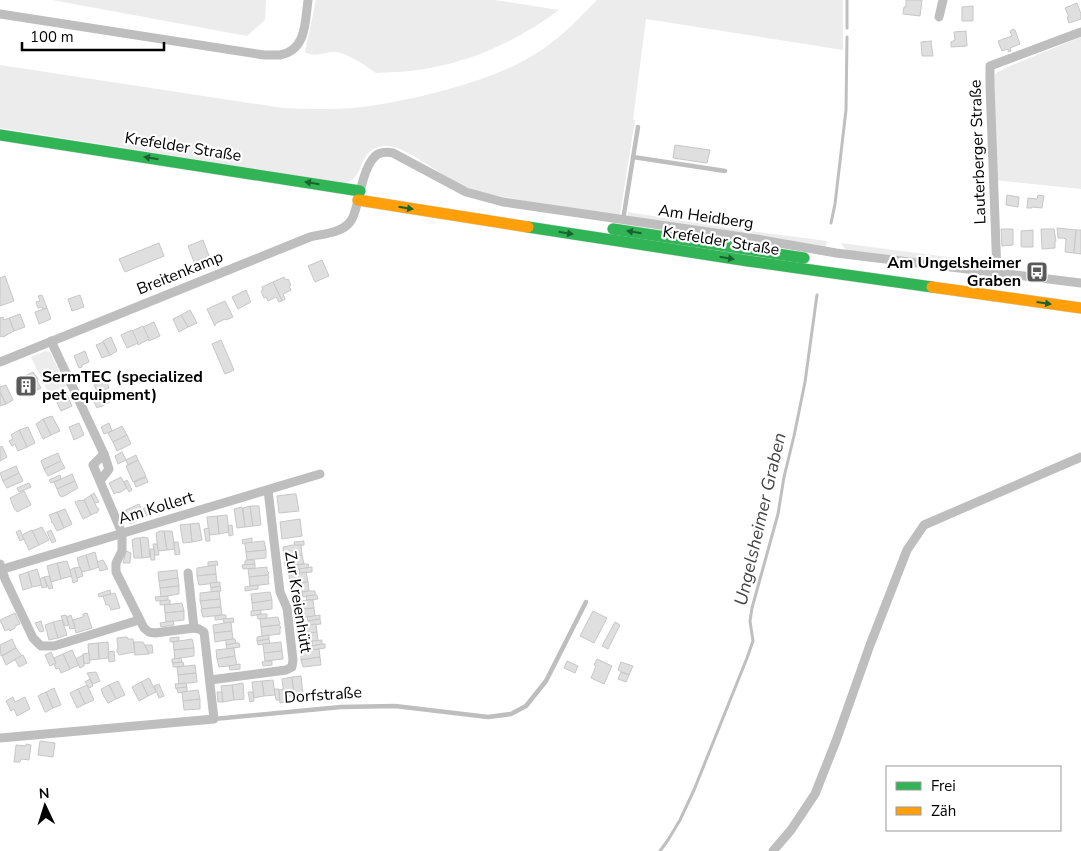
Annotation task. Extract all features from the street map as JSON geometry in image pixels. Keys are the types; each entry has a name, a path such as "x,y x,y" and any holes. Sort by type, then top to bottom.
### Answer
{"main road":[{"name":"Krefelder Straße","path":"0,135 748,262 1081,308"},
{"name":"Krefelder Straße","path":"0,145 989,286 1081,297"}],"street":[{"path":"0,14 264,55 282,54 295,48 303,37 308,0"},
{"path":"939,17 944,0"},
{"name":"Lauterberger Straße","path":"997,273 990,66 1081,32"},
{"name":"Am Heidberg","path":"359,196 365,174 373,158 386,152 393,153 466,192 504,202 756,239 836,253 1081,283"},
{"name":"Breitenkamp","path":"0,362 310,237 342,229 350,223 359,196"},
{"path":"51,341 104,454 109,469 100,480"},
{"path":"104,454 93,465 122,533 122,551 116,563 116,572 139,620 149,632 155,633 194,628 204,632 214,719"},
{"path":"773,851 791,830 815,794 907,550 924,525 1081,456"},
{"name":"Am Kollert","path":"1,568 320,474"},
{"name":"Zur Kreienhütt","path":"210,680 286,670 292,667 293,660 287,608 280,592 268,490"},
{"path":"1,568 33,638 41,646 54,646 139,620"},
{"path":"188,573 194,628"},
{"name":"Dorfstraße","path":"0,738 214,719"}],"lane":[{"path":"623,220 638,127"},
{"path":"633,157 725,172"},
{"name":"Dorfstraße","path":"214,719 341,707 395,706 488,717 511,714 526,706 546,681 586,602"}],"shaded area":[{"path":"52,0 266,0 265,20 247,36"},
{"path":"316,0 495,0 559,10 510,41 474,56 437,67 402,72 376,73 341,53 333,52 313,55 305,52"},
{"path":"597,0 843,0 843,50 646,19 633,120 635,120 620,215 525,201 465,187 403,150 393,147 384,146 370,152 355,177 344,183 0,128 0,65 283,108 325,109 366,107 442,91 507,69 551,44 572,26"},
{"path":"1081,37 1081,189 995,180 993,83 996,73"},
{"path":"628,212 827,241 826,247 738,235 628,216"},
{"path":"841,243 993,263 986,267 846,250"},
{"path":"45,351 50,352 66,386 49,394 31,357"}],"building":[{"path":"906,0 922,0 920,16 903,14"},
{"path":"1077,3 1081,19 1069,23 1067,17 1069,17 1065,8"},
{"path":"973,6 973,21 962,21 962,7"},
{"path":"1013,29 1020,44 1010,48 1011,51 1009,52 1008,49 1002,51 998,41 1012,36 1010,31"},
{"path":"966,31 967,46 951,47 951,42 955,40 954,32"},
{"path":"932,41 933,56 922,56 921,42"},
{"path":"675,145 710,150 707,163 673,158"},
{"path":"1007,195 1019,197 1018,207 1006,205"},
{"path":"1038,195 1044,196 1042,208 1027,208 1028,198 1037,199"},
{"path":"1057,228 1076,230 1074,253 1065,252 1066,239 1058,238"},
{"path":"1001,229 1013,229 1013,245 1002,246"},
{"path":"1041,229 1054,229 1055,248 1042,249"},
{"path":"1033,230 1033,247 1022,247 1021,231"},
{"path":"1076,230 1081,230 1081,254 1074,253"},
{"path":"203,240 209,256 194,262 188,246"},
{"path":"159,243 164,256 125,272 119,259"},
{"path":"322,260 329,276 315,282 308,266"},
{"path":"5,276 14,301 0,306 0,278"},
{"path":"284,277 286,280 288,279 291,290 283,294 285,299 282,301 273,282"},
{"path":"273,282 282,301 279,302 276,297 268,301 266,297 264,298 261,291 263,290 262,287"},
{"path":"246,290 251,302 238,309 232,297"},
{"path":"42,295 47,308 43,309 42,307 38,308 36,302 40,301 38,296"},
{"path":"80,295 84,307 72,311 68,299"},
{"path":"225,301 233,317 215,324 215,326 207,309"},
{"path":"47,308 51,319 39,324 35,312"},
{"path":"190,310 197,323 188,327 181,315"},
{"path":"20,314 25,327 14,331 9,318"},
{"path":"181,315 188,327 179,332 173,319"},
{"path":"3,317 4,320 9,318 14,331 0,337 0,318"},
{"path":"154,322 160,336 149,341 143,327"},
{"path":"143,326 149,339 138,345 132,331"},
{"path":"132,330 138,343 127,348 121,335"},
{"path":"111,337 117,351 110,355 103,341"},
{"path":"221,340 234,370 225,374 212,344"},
{"path":"103,342 110,355 102,358 96,345"},
{"path":"85,351 89,362 79,368 74,356"},
{"path":"33,372 41,388 33,392 25,376"},
{"name":"SermTEC (specialized pet equipment)","path":"25,376 33,392 25,396 18,380"},
{"path":"106,380 109,388 98,393 94,385"},
{"path":"6,385 13,400 6,404 0,392 0,387"},
{"path":"104,390 110,402 97,408 91,396"},
{"path":"0,392 6,404 0,406"},
{"path":"66,393 72,406 61,411 55,398"},
{"path":"52,416 60,431 51,435 43,419"},
{"path":"43,419 51,435 43,439 36,424"},
{"path":"79,423 84,435 74,440 69,427"},
{"path":"109,423 112,431 104,434 101,427"},
{"path":"122,426 127,435 113,442 108,433"},
{"path":"28,427 35,443 27,447 19,430"},
{"path":"19,430 27,447 18,451 15,444 12,446 9,441 13,439 11,435"},
{"path":"127,435 131,444 117,451 113,442"},
{"path":"2,446 7,457 0,461 0,447"},
{"path":"122,452 126,460 118,464 115,456"},
{"path":"58,453 61,461 44,469 41,461"},
{"path":"136,455 138,460 128,465 126,460"},
{"path":"138,460 146,476 133,482 126,466"},
{"path":"61,461 65,468 48,476 44,469"},
{"path":"16,466 19,473 3,481 0,473"},
{"path":"19,473 23,481 7,488 3,481"},
{"path":"72,474 75,481 57,489 54,482"},
{"path":"60,475 61,479 51,483 49,480"},
{"path":"121,477 127,488 114,494 109,483"},
{"path":"146,477 148,482 136,487 134,482"},
{"path":"127,480 132,490 129,492 124,482"},
{"path":"75,481 78,488 62,497 60,496 57,489"},
{"path":"29,483 31,487 19,492 17,488"},
{"path":"24,491 31,505 17,512 10,498"},
{"path":"94,493 99,502 95,503 91,495"},
{"path":"296,494 299,511 279,513 277,496"},
{"path":"91,495 99,509 97,513 91,515 84,500"},
{"path":"84,500 91,515 83,519 75,502"},
{"path":"139,504 145,517 130,524 124,511"},
{"path":"151,505 155,512 147,516 143,509"},
{"path":"250,506 253,526 245,527 243,508"},
{"path":"250,506 259,506 261,525 253,526"},
{"path":"242,507 245,527 237,528 234,509"},
{"path":"65,509 72,524 64,528 57,512"},
{"path":"57,512 64,528 57,531 49,515"},
{"path":"227,515 229,532 219,534 217,516"},
{"path":"217,516 219,534 209,535 207,517"},
{"path":"300,519 302,536 282,539 280,522"},
{"path":"199,523 202,540 192,542 190,524"},
{"path":"190,524 192,542 183,543 180,525"},
{"path":"232,525 233,535 229,536 228,526"},
{"path":"42,527 49,540 39,545 32,531"},
{"path":"209,528 210,541 206,541 204,529"},
{"path":"20,530 24,539 20,541 16,532"},
{"path":"32,530 39,545 29,550 22,535"},
{"path":"51,530 56,541 52,543 47,532"},
{"path":"164,531 167,550 158,551 156,533"},
{"path":"164,531 172,531 175,549 167,550"},
{"path":"140,538 148,538 150,557 142,558"},
{"path":"140,538 142,558 134,558 132,540"},
{"path":"252,538 252,543 243,544 242,540"},
{"path":"264,541 266,550 246,552 245,543"},
{"path":"304,541 304,545 295,546 294,542"},
{"path":"174,542 178,542 180,554 175,555"},
{"path":"153,544 157,544 159,555 155,555"},
{"path":"301,545 302,555 284,557 283,547"},
{"path":"150,549 154,549 155,560 151,560"},
{"path":"266,550 266,558 247,560 246,552"},
{"path":"126,551 131,553 130,563 123,563"},
{"path":"95,552 99,567 90,570 86,555"},
{"path":"86,555 90,570 81,572 77,558"},
{"path":"302,555 304,564 285,566 284,557"},
{"path":"103,560 108,569 100,571 97,562"},
{"path":"247,560 254,560 255,564 245,565"},
{"path":"67,561 72,576 61,579 57,563"},
{"path":"217,561 218,565 208,566 208,562"},
{"path":"57,563 61,579 51,582 47,566"},
{"path":"255,564 255,568 243,569 242,565"},
{"path":"308,564 309,568 298,569 297,565"},
{"path":"215,565 216,574 197,576 197,568"},
{"path":"80,567 83,576 77,578 74,568"},
{"path":"267,567 268,575 249,577 248,569"},
{"path":"312,567 312,572 300,573 299,569"},
{"path":"74,568 78,581 73,583 70,570"},
{"path":"37,569 42,585 32,587 28,572"},
{"path":"177,570 178,578 159,581 158,572"},
{"path":"28,572 32,587 23,590 19,575"},
{"path":"306,572 308,582 290,584 289,575"},
{"path":"216,574 217,583 199,585 197,576"},
{"path":"268,575 269,584 250,586 249,577"},
{"path":"49,576 53,588 49,589 44,577"},
{"path":"44,577 47,587 42,588 40,579"},
{"path":"178,578 179,586 160,588 159,581"},
{"path":"220,582 220,586 211,588 210,583"},
{"path":"308,582 309,591 291,594 290,584"},
{"path":"258,585 258,589 245,591 245,587"},
{"path":"179,586 179,594 161,597 160,588"},
{"path":"220,586 221,591 211,592 211,588"},
{"path":"110,590 111,594 99,597 98,594"},
{"path":"219,591 220,599 200,601 200,593"},
{"path":"315,591 315,595 303,597 302,592"},
{"path":"270,592 272,600 252,603 251,594"},
{"path":"115,593 120,608 111,610 109,605 106,605 103,596"},
{"path":"317,595 318,599 307,600 306,596"},
{"path":"168,596 168,600 156,601 155,597"},
{"path":"220,599 221,607 202,609 200,601"},
{"path":"170,600 170,604 160,605 160,601"},
{"path":"272,600 272,609 253,611 252,603"},
{"path":"313,600 314,608 295,610 295,602"},
{"path":"182,603 184,611 165,613 164,605"},
{"path":"221,607 222,615 203,617 201,609"},
{"path":"314,608 315,616 297,618 295,610"},
{"path":"261,610 261,614 251,616 251,611"},
{"path":"184,611 184,620 166,622 165,613"},
{"path":"593,611 607,618 594,643 580,636"},
{"path":"15,613 20,624 10,631 9,629 5,631 0,620"},
{"path":"87,613 92,628 76,633 73,620 83,617 83,614"},
{"path":"267,614 267,618 258,619 257,615"},
{"path":"66,615 69,625 65,626 61,616"},
{"path":"71,615 75,628 70,629 67,617"},
{"path":"226,615 226,619 215,620 215,616"},
{"path":"320,615 320,619 308,621 307,617"},
{"path":"278,617 279,625 261,627 260,619"},
{"path":"233,618 234,622 224,623 223,619"},
{"path":"320,619 321,624 309,625 308,621"},
{"path":"62,620 67,635 58,638 53,622"},
{"path":"41,621 44,631 40,632 35,623"},
{"path":"173,621 174,625 161,627 160,623"},
{"path":"53,622 58,638 49,640 45,625"},
{"path":"231,622 232,631 214,633 213,625"},
{"path":"615,622 620,625 608,649 602,646"},
{"path":"316,624 317,632 298,635 298,626"},
{"path":"279,625 281,627 280,634 262,636 261,627"},
{"path":"232,631 233,639 215,642 214,633"},
{"path":"317,632 318,641 300,643 298,635"},
{"path":"269,635 269,639 257,641 257,637"},
{"path":"127,637 128,639 133,639 135,654 134,652 119,655 117,652 117,638"},
{"path":"179,637 179,641 170,642 170,638"},
{"path":"12,639 16,648 1,656 0,645"},
{"path":"192,639 194,648 174,650 173,642"},
{"path":"235,639 236,643 226,645 226,640"},
{"path":"269,639 270,643 258,645 257,641"},
{"path":"322,640 322,644 312,646 312,641"},
{"path":"108,642 109,658 99,659 98,643"},
{"path":"134,642 143,642 149,654 135,655"},
{"path":"281,642 282,651 264,653 263,644"},
{"path":"98,643 99,659 89,660 88,644"},
{"path":"239,643 240,647 227,649 226,645"},
{"path":"325,644 325,648 313,650 312,646"},
{"path":"145,645 152,645 153,653 149,653"},
{"path":"16,648 22,656 6,665 2,656"},
{"path":"194,648 194,656 175,659 174,650"},
{"path":"234,648 235,656 217,659 216,650"},
{"path":"319,649 320,657 301,660 301,651"},
{"path":"72,650 79,665 70,669 63,654"},
{"path":"114,651 115,661 109,662 108,652"},
{"path":"282,651 283,659 265,661 264,653"},
{"path":"51,652 56,663 50,666 45,655"},
{"path":"89,653 90,663 84,664 83,654"},
{"path":"63,654 70,669 61,673 59,668 56,669 54,658"},
{"path":"23,655 27,663 19,667 15,659"},
{"path":"83,655 84,666 80,668 76,659"},
{"path":"235,656 237,665 219,667 217,659"},
{"path":"320,657 321,665 303,667 301,660"},
{"path":"181,658 182,662 172,663 172,659"},
{"path":"597,659 612,666 604,684 591,678"},
{"path":"272,661 272,665 263,666 262,662"},
{"path":"567,661 578,666 575,673 564,668"},
{"path":"183,662 184,666 173,667 173,663"},
{"path":"621,662 633,666 629,675 618,670"},
{"path":"240,664 240,669 230,670 229,666"},
{"path":"195,665 196,673 178,675 177,667"},
{"path":"96,672 100,681 93,684 87,673"},
{"path":"621,672 629,675 626,682 618,679"},
{"path":"196,673 197,682 179,684 178,675"},
{"path":"301,676 303,694 294,696 292,677"},
{"path":"292,677 294,696 284,696 282,679"},
{"path":"149,678 156,692 148,696 141,682"},
{"path":"90,679 93,686 89,688 85,682"},
{"path":"273,680 275,695 264,696 262,681"},
{"path":"118,681 125,695 116,699 109,685"},
{"path":"262,681 264,696 254,698 252,682"},
{"path":"141,682 148,696 139,701 132,687"},
{"path":"186,683 187,687 176,689 175,684"},
{"path":"243,683 244,699 234,700 232,685"},
{"path":"159,684 164,696 159,698 154,686"},
{"path":"87,685 94,700 85,704 78,689"},
{"path":"109,685 116,699 108,703 101,689"},
{"path":"232,685 234,700 223,702 221,686"},
{"path":"187,687 187,691 178,693 177,688"},
{"path":"54,688 61,705 53,708 46,692"},
{"path":"78,689 85,704 77,708 70,693"},
{"path":"274,689 279,689 280,700 276,700"},
{"path":"283,689 285,702 280,703 279,690"},
{"path":"198,690 200,699 183,701 182,692"},
{"path":"46,692 53,708 45,712 38,696"},
{"path":"217,692 222,692 223,702 218,702"},
{"path":"248,692 253,692 254,701 250,702"},
{"path":"13,697 15,702 25,697 30,709 17,716 14,709 11,711 6,701"},
{"path":"200,699 200,709 184,710 183,701"},
{"path":"40,741 55,743 53,757 38,755"},
{"path":"26,744 31,745 29,760 21,759 20,762 14,762 16,745 26,746"}],"waterway":[{"name":"Ungelsheimer Graben","path":"847,0 847,28"},
{"name":"Ungelsheimer Graben","path":"831,223 846,110 847,37"},
{"name":"Ungelsheimer Graben","path":"660,851 680,820 694,790 753,641 750,621 752,608 778,514 784,477 805,382 817,295"}],"traffic: fast":[{"path":"0,135 360,191"},
{"path":"528,227 932,287"},
{"path":"613,229 804,258"}],"traffic: slow":[{"path":"358,200 528,227"},
{"path":"932,287 1081,308"}],"place":[{"name":"Am Ungelsheimer Graben","path":"1037,272"},
{"name":"SermTEC (specialized pet equipment)","path":"26,386"}]}
